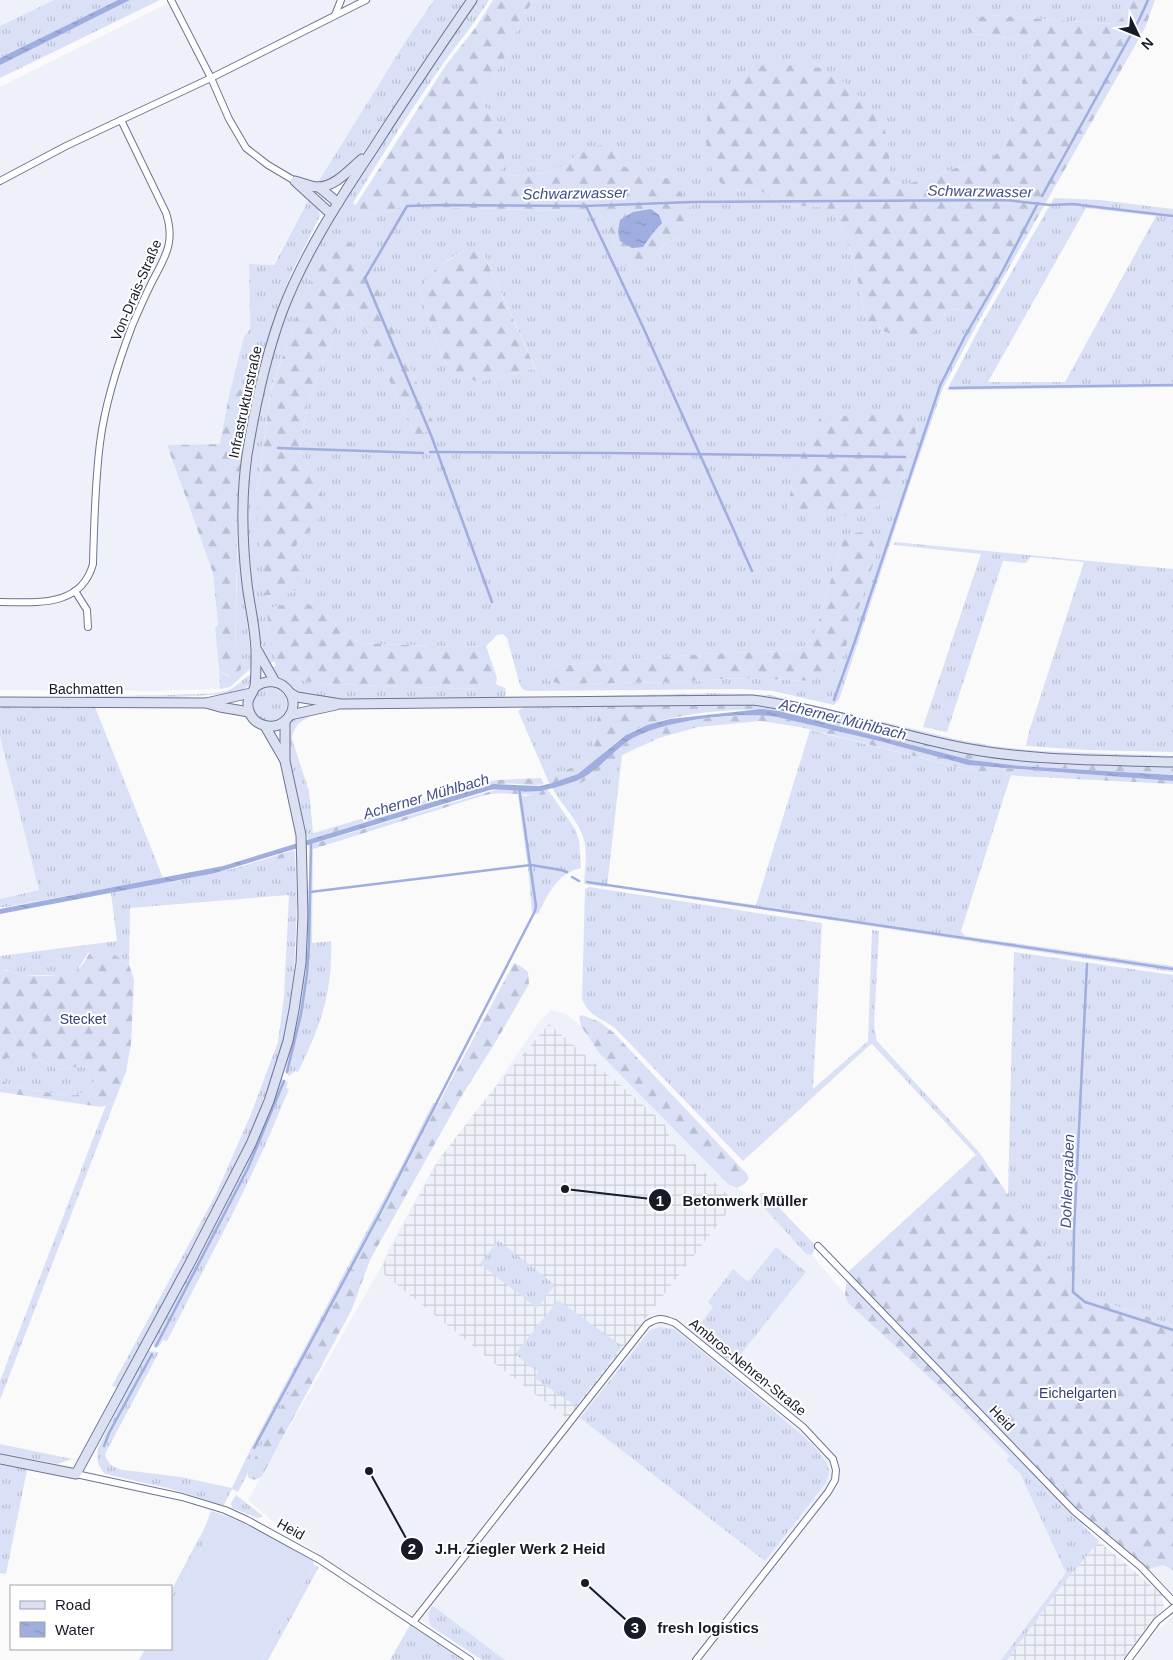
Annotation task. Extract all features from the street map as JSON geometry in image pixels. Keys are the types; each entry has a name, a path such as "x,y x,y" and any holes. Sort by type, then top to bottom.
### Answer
{"street":[{"path":"171,0 211,78 229,119 246,148 268,165 294,181 331,214"},
{"path":"335,15 341,0"},
{"path":"0,181 66,146 211,78 366,0"},
{"name":"Infrastrukturstraße","path":"256,647 247,583 243,505 245,469 265,365 282,311 306,259 338,202 472,0"},
{"name":"Von-Drais-Straße","path":"76,591 90,573 92,564 94,503 100,441 116,372 133,325 167,254 171,238 170,224 166,213 121,120"},
{"path":"319,187 335,182 371,151"},
{"path":"294,181 319,187 338,202"},
{"path":"0,602 47,602 62,599 76,591 87,610 88,627"},
{"path":"256,647 275,682"},
{"path":"256,647 253,690 248,702 250,712 256,721 265,726 276,726 288,718 341,704"},
{"path":"206,703 253,690 266,682 275,682 284,686 297,697 341,704 752,700 800,708 993,753 1024,757 1173,762"},
{"path":"0,1459 76,1474 190,1263 251,1144 270,1101 288,1041 294,1010 302,944 301,835 285,761 288,718 293,703 290,693"},
{"name":"Bachmatten","path":"0,702 206,703"},
{"path":"206,703 250,712"},
{"path":"265,726 285,761"},
{"name":"Heid","path":"818,1246 1074,1511 1141,1567 1173,1601"},
{"name":"Ambros-Nehren-Straße","path":"413,1622 646,1324 657,1318 665,1319 675,1323 803,1427 833,1459 836,1470 835,1480 828,1492 696,1660"},
{"name":"Heid","path":"76,1474 159,1491 225,1510 290,1542 320,1560 470,1660"},
{"path":"1128,1660 1158,1622 1173,1608"}],"shaded area":[{"path":"0,0 54,0 0,26"},
{"path":"175,0 434,0 407,39 318,182 273,265 249,264 250,329 244,337 221,444 167,445 213,573 218,626 215,627 220,689 151,691 0,690 0,87"},
{"path":"0,737 39,890 0,899"},
{"path":"551,1010 566,1014 581,1026 600,1054 728,1184 760,1203 806,1254 812,1255 845,1294 848,1303 945,1392 1099,1541 1162,1595 1164,1608 1151,1621 1122,1660 482,1660 289,1535 248,1500 381,1267 388,1250 434,1166 492,1091 541,1019"},
{"path":"549,1024 664,1123 671,1141 735,1202 568,1419 498,1366 380,1271 439,1159 492,1091"},
{"path":"1099,1541 1162,1595 1164,1608 1151,1621 1122,1660 1007,1660 1063,1584"},
{"path":"1173,1549 1173,1594 1149,1569"},
{"path":"1173,1616 1173,1660 1135,1660 1155,1633"}],"green space":[{"path":"54,0 118,0 0,58 0,26"},
{"path":"130,0 160,0 0,78 0,64"},
{"path":"434,0 467,0 366,149 340,175 323,183 318,182 407,39"},
{"path":"477,0 489,0 419,99 353,203 362,212 373,216 404,206 597,212 607,221 617,249 641,270 668,242 685,236 668,178 638,172 621,165 615,150 579,151 568,165 545,173 512,176 501,171 499,124 484,106 483,95 510,48 522,16 535,0 1130,0 1120,20 1109,24 989,15 971,33 1030,41 1033,45 1004,146 987,161 956,168 903,185 888,179 890,151 726,189 761,191 785,205 826,207 836,215 854,260 865,317 936,329 941,317 952,309 969,311 977,318 981,317 943,388 842,691 834,705 773,691 741,689 523,690 507,638 503,634 497,635 486,646 454,647 359,643 340,631 327,614 267,611 270,638 275,655 285,670 297,679 316,683 396,687 489,689 496,684 505,688 504,699 359,700 307,696 295,692 290,685 274,674 271,669 276,665 274,661 269,665 257,626 247,518 252,441 258,409 275,347 298,287 319,244 401,113","holes":["480,247 537,371 531,369 478,382 454,372 443,359 420,294 423,286 436,270 453,257 472,248","325,253 356,269 365,262 374,274 375,282 433,422 433,428 416,435 353,306 345,305 308,401 299,446 303,457 320,483 316,525 300,540 294,549 305,570 257,509 257,493 271,389 302,302","812,430 916,439 896,495 878,506 787,505","843,539 855,617 837,668 810,681 746,678 670,682 559,684 548,680 553,666 703,654 782,651 804,647 815,634"]},
{"path":"493,0 535,0 522,16 510,48 483,95 484,106 499,124 507,146 501,171 512,176 545,173 568,165 579,151 606,144 615,150 621,165 638,172 668,178 695,214 693,227 685,236 668,242 641,270 626,266 617,249 607,221 597,212 404,206 373,216 362,212 355,206 446,65 476,27"},
{"path":"1130,0 1155,0 1145,28 981,317 977,318 969,311 952,309 941,317 937,329 928,337 885,332 871,324 865,317 854,260 836,215 825,207 785,205 761,191 726,189 713,174 705,138 708,113 740,80 766,63 822,68 849,85 883,122 890,151 888,179 903,185 956,168 987,161 1004,146 1033,45 1030,41 971,33 968,29 974,20 988,15 1109,24 1120,20"},
{"path":"1054,198 1100,200 1173,209 1173,387 947,390 981,325","holes":["1086,208 1156,216 1065,382 988,382"]},
{"path":"309,199 319,210 320,216 291,274 280,303 255,386 230,391 244,337 250,329 249,264 274,265"},
{"path":"338,238 343,238 354,246 356,268 369,261 376,267 375,282 433,422 433,428 418,436 416,435 353,306 345,305 308,401 299,446 303,457 320,483 323,506 316,525 300,540 294,549 305,570 304,583 291,593 265,595 257,493 271,390 302,301 325,253"},
{"path":"471,247 480,247 537,372 531,369 478,382 454,372 443,359 420,294 427,278 433,272"},
{"path":"255,386 243,441 238,500 235,656 240,661 241,669 235,674 230,675 219,671 215,627 218,626 213,573 167,445 220,444 230,391"},
{"path":"906,413 915,425 916,439 896,495 878,506 854,516 789,511 787,505 800,459 814,426 821,417"},
{"path":"862,532 871,539 877,552 841,661 837,668 824,677 810,681 744,678 670,682 559,684 548,680 546,674 552,666 703,654 782,651 804,647 815,634 843,539 848,534"},
{"path":"238,533 252,667 230,687 220,689 219,671 228,676 240,661 235,656"},
{"path":"895,542 1173,569 1173,752 1087,750 1026,746 1084,562 1030,557 1026,563 1003,561 947,732 923,727 981,554 894,545"},
{"path":"306,603 327,614 340,631 359,643 454,647 486,646 497,678 496,684 489,689 434,688 322,683 297,679 284,670 275,655 270,638 267,611 275,606"},
{"path":"252,674 249,685 239,693 162,698 86,699 85,697 86,695 217,693 230,690"},
{"path":"270,687 277,688 282,692 286,697 286,711 282,716 277,720 270,721 263,720 258,716 254,711 253,704 254,697 258,692 263,688"},
{"path":"714,693 770,695 955,739 993,746 1040,751 1173,756 1173,759 1019,753 957,743 811,708 721,696 592,699 522,698"},
{"path":"728,703 789,709 969,753 1004,758 1173,766 1173,775 1021,766 971,760 779,711 743,710 700,713 659,721 641,727 626,735 581,772 549,784 547,778 587,761 594,754 596,723 605,706"},
{"path":"0,706 95,707 163,878 0,907 0,899 39,890 0,737"},
{"path":"605,706 596,723 594,754 587,761 547,778 518,711 524,707"},
{"path":"331,711 312,716 301,722 297,726 292,739 309,791 313,833 307,835 289,759 287,727 294,718 309,713"},
{"path":"759,714 879,741 968,765 1173,781 1173,784 1018,776 965,769 800,727 760,721 698,727 659,738 622,755 577,786 555,793 552,788 569,784 580,778 597,767 629,740 649,730 696,719"},
{"path":"810,730 965,769 1011,775 961,931 965,936 1173,966 1173,972 692,899 693,896 756,905"},
{"path":"622,755 607,887 584,884 585,842 581,831 555,793 577,786"},
{"path":"541,778 544,784 502,784 404,810 308,840 307,835 478,784 496,780"},
{"path":"499,789 531,791 547,789 551,794 485,795 310,850 309,845"},
{"path":"518,794 525,796 551,794 575,829 579,840 581,868 565,875 554,885 538,914 532,913"},
{"path":"313,849 312,943 331,941 330,977 324,1009 313,1040 298,1072 295,1071 289,1076 285,1071 302,988 307,934 310,850"},
{"path":"294,850 295,855 248,867 236,868"},
{"path":"295,855 297,905 294,972 285,1036 260,1110 192,1249 118,1387 112,1386 216,1194 251,1114 278,1042 284,997 289,895 130,908 129,965 105,949 88,953 78,969 66,975 21,975 0,970 0,956 117,941 111,893 248,867"},
{"path":"589,887 822,923 813,1089 868,1041 872,930 879,931 874,1026 877,1041 979,1152 976,1155 871,1044 743,1161 616,1029 588,1010 585,1005 582,999 585,889"},
{"name":"Stecket","path":"94,948 105,949 129,965 134,979 131,1044 126,1072 114,1103 101,1107 0,1092 0,1078 8,1085 71,1095 81,1094 92,1086 95,1078 94,1070 80,1066 59,1070 33,1056 20,1052 5,1059 0,1059 0,970 29,975 51,976 66,974 80,968"},
{"path":"1014,952 1173,975 1173,1325 1088,1297 1066,1280 1008,1195"},
{"path":"514,963 528,972 529,984 461,1097 370,1260 352,1309 262,1476 255,1480 248,1477 248,1471"},
{"path":"582,1015 600,1022 614,1033 747,1174 748,1179 744,1184 737,1188 728,1184 600,1054 581,1026 579,1017"},
{"path":"20,1052 33,1056 59,1070 80,1066 95,1070 94,1082 89,1089 77,1095 8,1085 0,1078 0,1059 5,1059"},
{"path":"281,1079 288,1082 286,1088 289,1089 265,1146 167,1341 163,1340 156,1348 153,1342 256,1145"},
{"path":"114,1103 0,1400 0,1381 106,1105"},
{"path":"433,1103 439,1103 238,1492 232,1489 224,1505 221,1505 171,1489 105,1474 98,1462 98,1448 145,1354 148,1351 159,1352 105,1454 108,1460 114,1467 120,1469 181,1477 232,1488 251,1448"},
{"name":"Eichelgarten","path":"979,1152 1066,1280 1088,1297 1173,1325 1173,1570 1163,1565 1149,1569 1079,1522 945,1392 848,1303 845,1294 848,1272"},
{"path":"760,1193 765,1193 816,1246 812,1255 806,1254 760,1203"},
{"path":"498,1240 555,1285 537,1308 480,1264"},
{"path":"776,1247 806,1272 733,1364 694,1332 713,1307 708,1302 733,1269 748,1282"},
{"path":"558,1300 622,1346 576,1406 534,1378 538,1372 515,1354"},
{"path":"659,1327 674,1329 729,1374 808,1441 819,1452 829,1469 826,1483 765,1561 580,1418 649,1331"},
{"path":"0,1444 72,1459 57,1464 0,1453"},
{"path":"1010,1456 1099,1541 1063,1584 1007,1660 1001,1660 1066,1573 1020,1473 1006,1460"},
{"path":"0,1462 27,1470 6,1574 0,1573"},
{"path":"236,1495 263,1516 258,1518 232,1508 231,1503"},
{"path":"211,1511 221,1514 172,1600 172,1589 205,1527"},
{"path":"221,1514 257,1530 313,1561 314,1565 262,1660 139,1660 144,1650 172,1650 172,1600"},
{"path":"314,1565 319,1567 268,1660 262,1660"},
{"path":"433,1606 505,1660 482,1660 432,1627 428,1616"},
{"path":"410,1625 462,1660 390,1660"}],"water":[{"path":"118,0 130,0 0,65 0,58"},
{"path":"651,209 659,215 662,223 643,247 632,248 620,241 618,232 620,220 633,212"},
{"path":"761,709 779,711 971,760 1021,766 1173,775 1173,781 968,765 879,741 777,717 761,715 722,716 679,723 642,734 621,746 581,779 556,787 540,791 490,790 215,873 0,914 0,909 223,866 493,784 539,786 549,784 578,774 626,735 647,725 670,719"}],"waterway":[{"path":"1042,196 1139,20 1148,0"},
{"name":"Schwarzwasser","path":"492,602 431,435 365,278 407,206 586,206 692,202 1006,200 1050,205 1073,204 1173,216"},
{"path":"834,700 940,386 964,338 1002,272 1038,203"},
{"path":"586,206 643,327 752,571"},
{"path":"950,388 1173,385"},
{"path":"278,448 423,453"},
{"path":"430,452 905,457"},
{"path":"254,1448 379,1215 535,911 536,906 519,788"},
{"path":"287,1072 301,1014 307,974 311,842"},
{"path":"310,892 531,865 567,872"},
{"path":"572,877 579,881"},
{"path":"587,882 1173,969"},
{"name":"Dohlengraben","path":"1087,964 1074,1231 1073,1292 1085,1302 1173,1330"},
{"path":"156,1346 248,1168 284,1081"},
{"path":"104,1446 109,1433 152,1354"}],"place":[{"name":"Betonwerk Müller","path":"565,1189"},
{"name":"J.H. Ziegler Werk 2 Heid","path":"369,1471"},
{"name":"fresh logistics","path":"585,1583"}],"water label":[{"name":"Acherner Mühlbach","path":"843,719"},
{"name":"Acherner Mühlbach","path":"426,796"}]}
